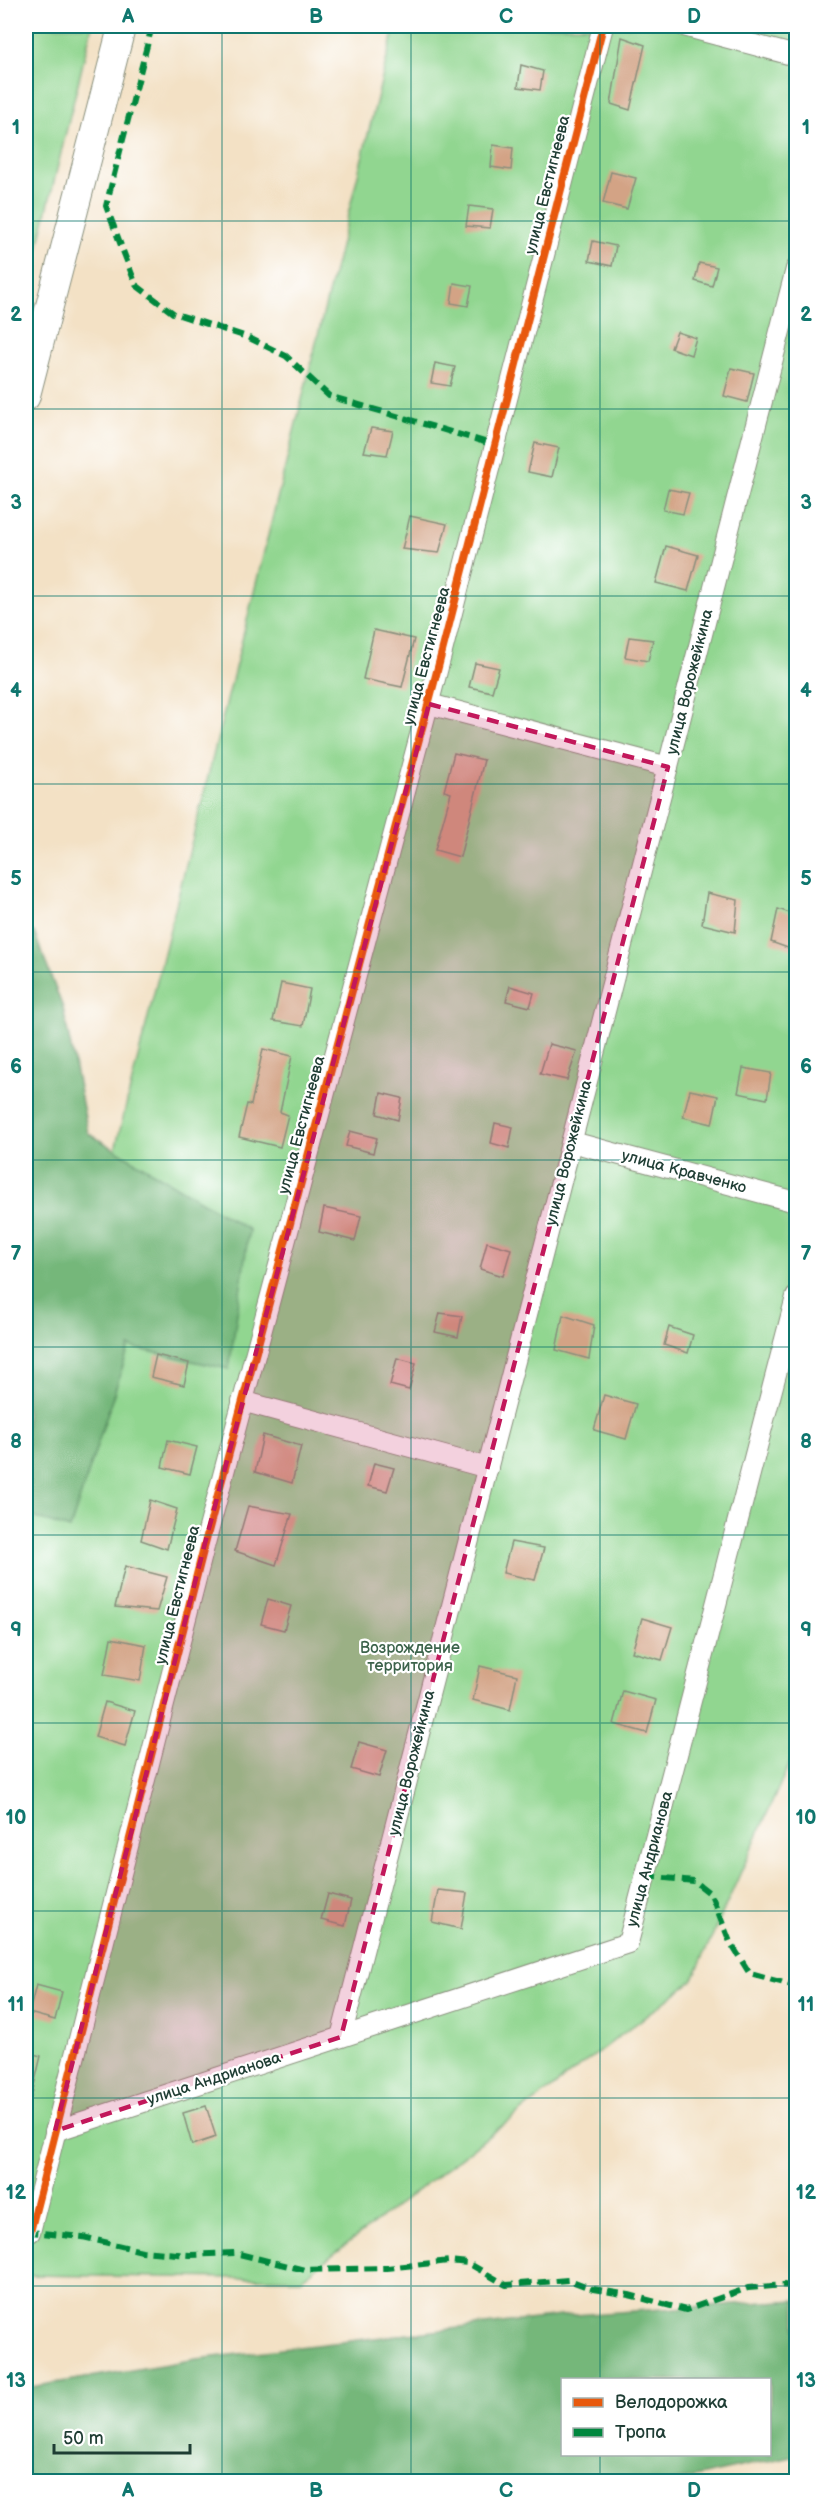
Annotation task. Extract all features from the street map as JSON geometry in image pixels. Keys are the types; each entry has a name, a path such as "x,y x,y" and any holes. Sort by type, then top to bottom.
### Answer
{"main road":[{"path":"26,397 122,26"}],"street":[{"name":"улица Евстигнеева","path":"30,2232 243,1401 429,704 603,26"},
{"path":"684,26 796,57"},
{"name":"улица Ворожейкина","path":"341,2037 796,269"},
{"path":"429,704 668,766"},
{"name":"улица Кравченко","path":"572,1142 796,1202"},
{"name":"улица Андрианова","path":"55,2131 628,1943 796,1297"},
{"path":"243,1401 488,1468"}],"highlighted area":[{"path":"429,704 668,767 341,2037 55,2131 204,1547"}],"green space":[{"path":"26,26 92,26 26,296"},
{"name":"Возрождение территория","path":"395,26 796,26 796,1749 692,1981 301,2279 26,2275 26,1507"},
{"path":"26,929 34,932 63,1008 88,1133 249,1230 229,1369 129,1347 70,1529 26,1515"},
{"path":"796,2300 796,2455 664,2482 26,2481 26,2388 197,2359 560,2316"}],"building":[{"path":"622,37 645,45 630,110 611,104"},
{"path":"521,65 543,71 540,90 518,87"},
{"path":"493,145 513,148 511,170 491,167"},
{"path":"611,172 636,178 627,209 603,203"},
{"path":"469,206 493,209 490,228 466,226"},
{"path":"593,241 616,246 612,266 589,261"},
{"path":"699,263 717,267 712,286 695,281"},
{"path":"454,283 472,286 468,306 451,303"},
{"path":"677,332 696,338 691,355 671,348"},
{"path":"435,363 455,367 450,386 431,383"},
{"path":"731,368 754,373 747,402 724,396"},
{"path":"371,428 393,431 387,455 364,452"},
{"path":"535,443 559,448 552,477 528,472"},
{"path":"668,489 689,493 683,514 663,510"},
{"path":"410,516 447,524 439,553 402,549"},
{"path":"666,546 698,555 688,591 656,583"},
{"path":"374,630 414,639 402,687 363,679"},
{"path":"629,637 653,640 648,661 625,657"},
{"path":"475,663 499,668 492,692 469,687"},
{"path":"454,753 484,760 460,857 435,850 451,793 444,791"},
{"path":"707,893 738,900 735,932 702,924"},
{"path":"778,909 796,915 796,951 771,942"},
{"path":"281,983 310,989 303,1026 273,1021"},
{"path":"510,986 534,993 530,1007 506,1001"},
{"path":"549,1044 577,1051 567,1080 540,1074"},
{"path":"263,1049 292,1056 280,1112 288,1115 280,1147 239,1137 247,1104 251,1105"},
{"path":"743,1068 771,1073 767,1099 738,1093"},
{"path":"690,1090 718,1096 712,1124 683,1117"},
{"path":"381,1093 402,1098 398,1120 377,1114"},
{"path":"495,1123 513,1127 509,1148 491,1143"},
{"path":"350,1131 377,1138 373,1153 346,1146"},
{"path":"324,1208 361,1216 355,1241 319,1232"},
{"path":"487,1242 511,1249 503,1276 480,1269"},
{"path":"440,1313 462,1316 458,1337 435,1332"},
{"path":"563,1315 594,1325 589,1359 556,1350"},
{"path":"669,1327 693,1335 688,1353 664,1345"},
{"path":"156,1355 189,1363 184,1385 151,1377"},
{"path":"397,1358 416,1363 409,1390 390,1385"},
{"path":"604,1395 636,1404 626,1439 594,1430"},
{"path":"263,1435 301,1446 292,1483 255,1472"},
{"path":"168,1440 197,1447 190,1474 162,1467"},
{"path":"374,1463 394,1468 387,1491 368,1486"},
{"path":"150,1500 177,1509 167,1549 141,1540"},
{"path":"248,1506 292,1514 276,1565 235,1551"},
{"path":"511,1542 544,1548 535,1580 503,1573"},
{"path":"125,1566 167,1577 157,1611 115,1607"},
{"path":"268,1599 291,1606 284,1630 261,1624"},
{"path":"642,1618 672,1627 662,1660 632,1652"},
{"path":"111,1638 146,1645 140,1681 104,1675"},
{"path":"480,1666 517,1675 510,1710 473,1700"},
{"path":"623,1691 656,1700 647,1733 614,1724"},
{"path":"105,1702 135,1711 125,1746 95,1737"},
{"path":"359,1742 387,1750 379,1777 351,1769"},
{"path":"438,1890 467,1893 461,1929 432,1922"},
{"path":"328,1894 351,1900 345,1926 321,1920"},
{"path":"36,1985 62,1992 55,2020 29,2013"},
{"path":"26,2052 41,2056 31,2098 26,2097"},
{"path":"206,2106 216,2137 192,2145 183,2113"}],"marked path":[{"path":"152,26 106,206 136,285 173,313 247,337 286,356 329,396 495,445"},
{"path":"646,1876 694,1881 711,1894 730,1942 750,1974 796,1986"},
{"path":"27,2234 30,2232 83,2237 142,2251 190,2255 235,2253 305,2270 387,2268 449,2261 468,2263 506,2285 569,2280 593,2289 629,2295 686,2310 748,2288 784,2285 796,2287"},
{"path":"778,2482 796,2479"}],"cycle path":[{"path":"30,2232 204,1547 436,675 603,26"}]}
